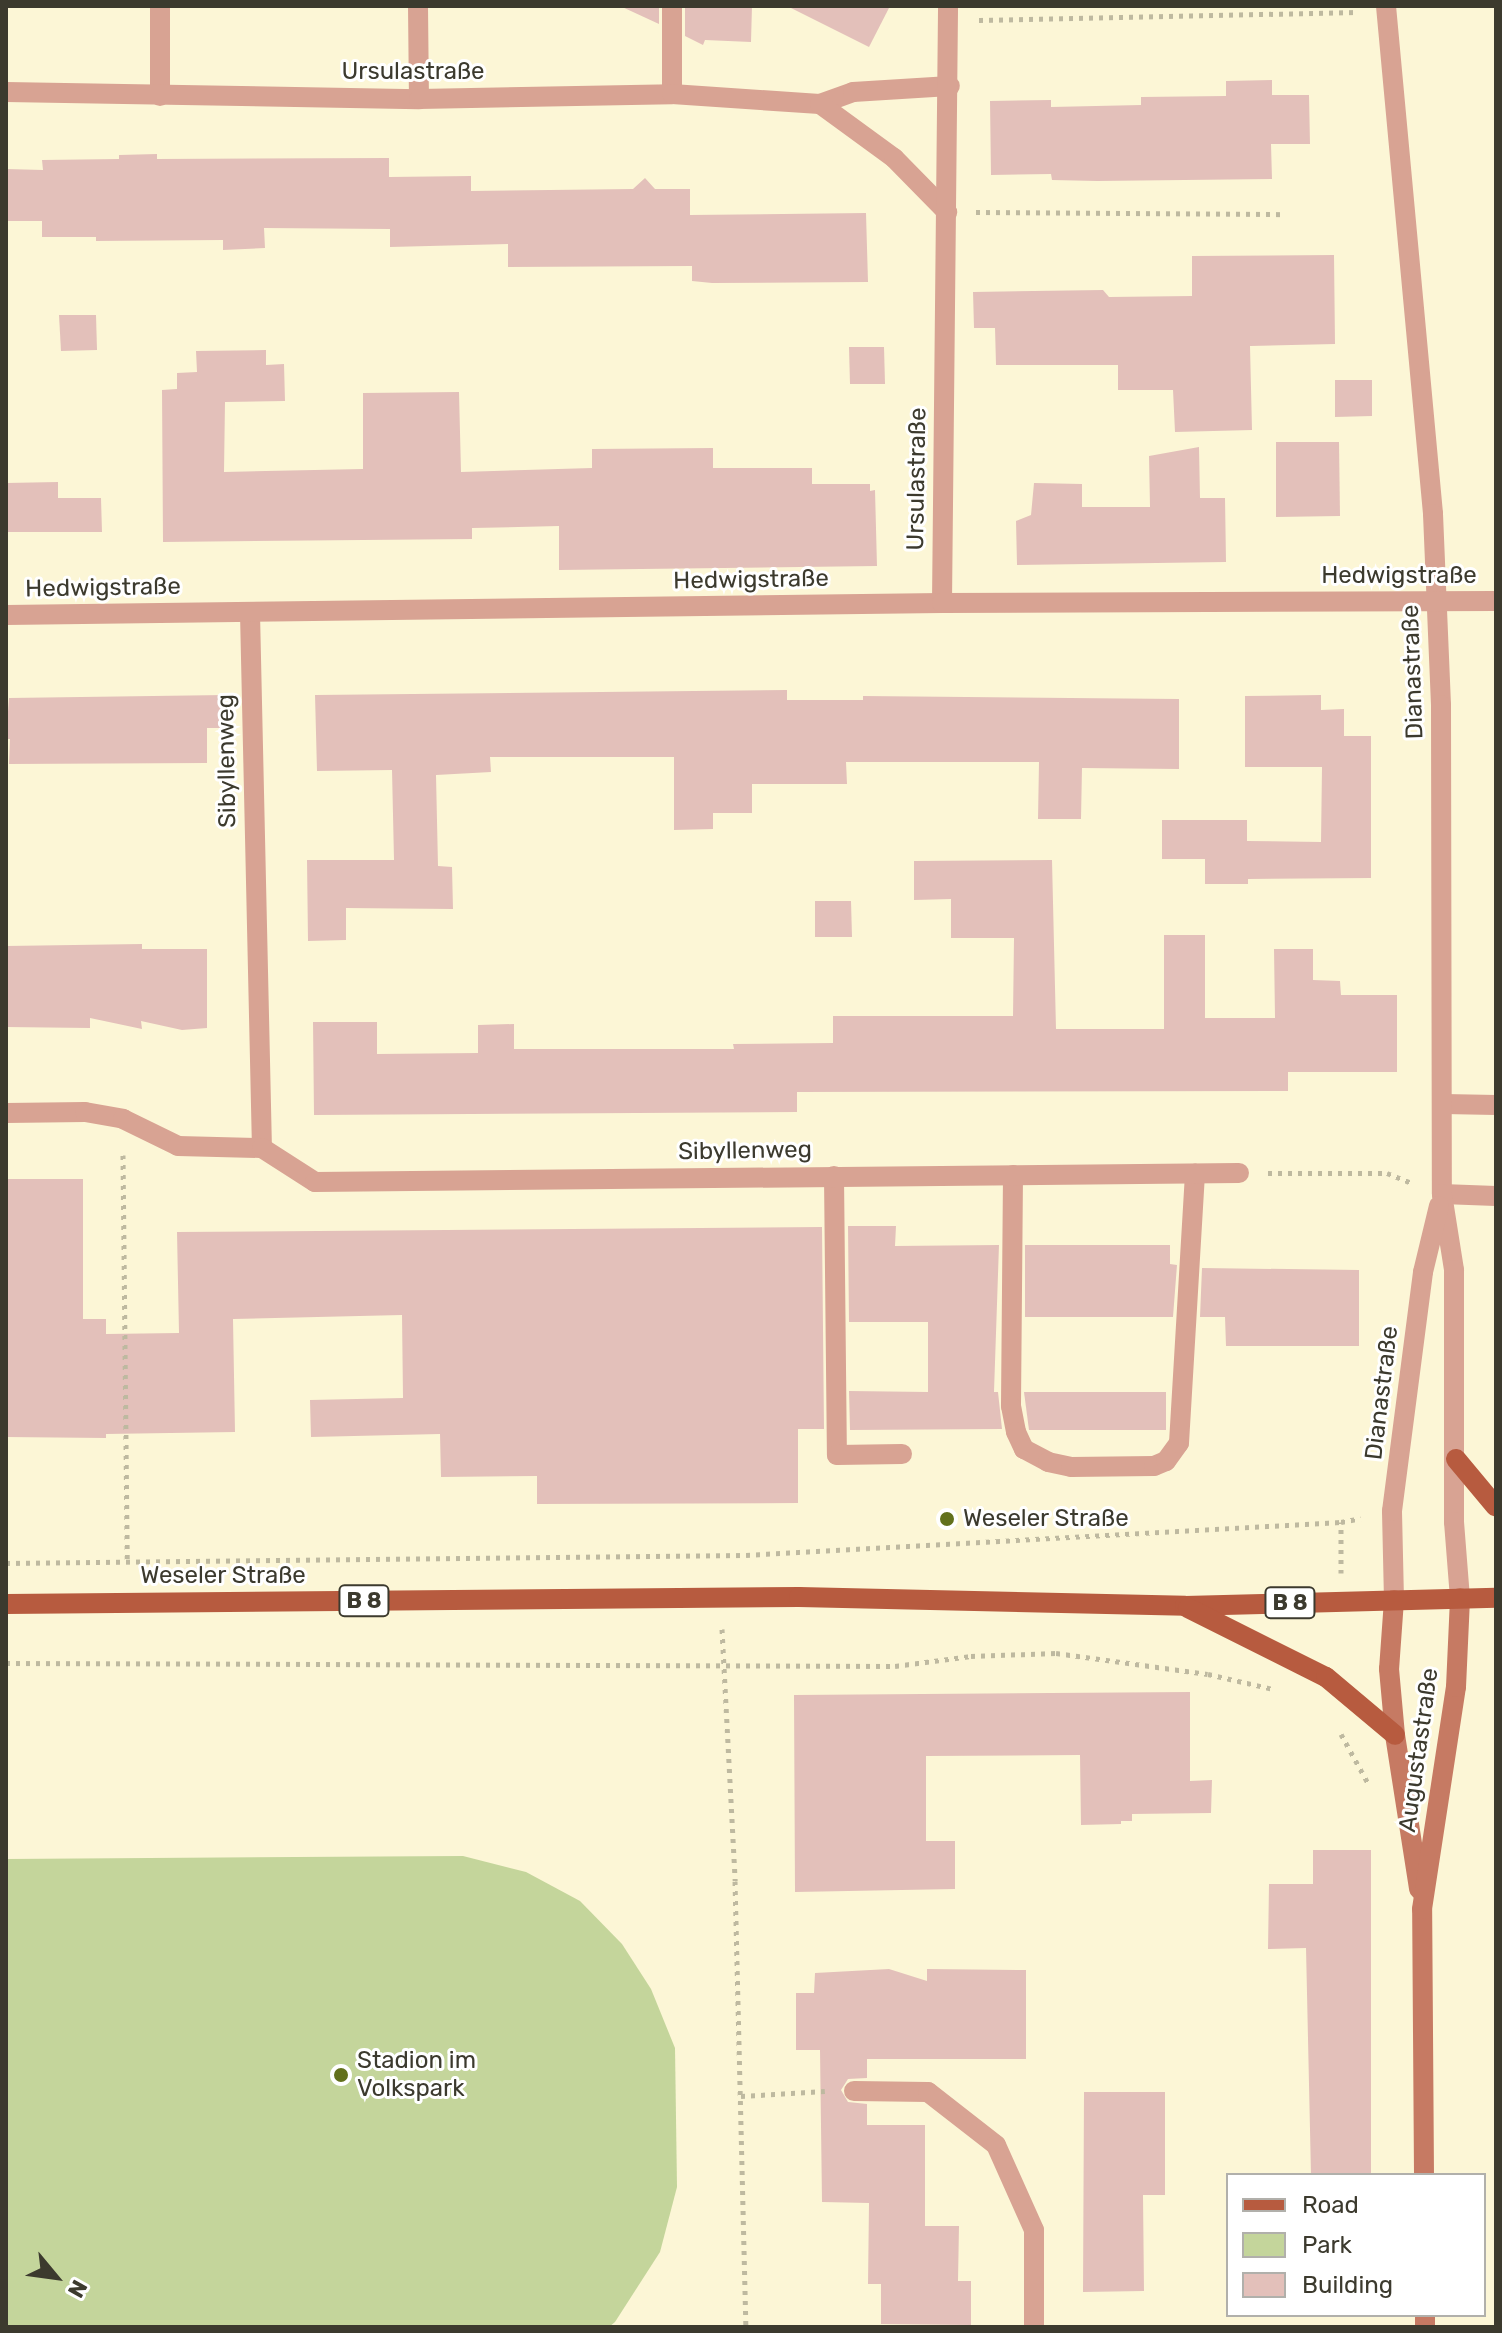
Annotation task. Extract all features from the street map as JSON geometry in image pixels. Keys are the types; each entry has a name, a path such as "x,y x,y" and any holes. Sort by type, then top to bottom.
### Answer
{"main road":[{"path":"1456,1459 1496,1507"},
{"name":"Weseler Straße","path":"6,1604 721,1598 1185,1606 1496,1598"},
{"name":"Augustastraße","path":"1422,1909 1456,1687 1460,1598"},
{"name":"Augustastraße","path":"1394,1600 1389,1669 1395,1735 1422,1909 1424,2173"},
{"path":"1185,1606 1326,1677 1395,1735"}],"street":[{"path":"160,6 160,96"},
{"path":"418,6 419,99"},
{"path":"672,6 672,94"},
{"name":"Dianastraße","path":"1386,9 1413,268 1436,601 1444,1104 1442,1194 1454,1270 1454,1522 1460,1598"},
{"name":"Ursulastraße","path":"942,603 950,86 948,13"},
{"name":"Ursulastraße","path":"6,92 419,99 672,94 820,104 853,92 950,86"},
{"path":"820,104 894,158 947,212"},
{"name":"Hedwigstraße","path":"6,615 942,603 1496,601"},
{"name":"Sibyllenweg","path":"250,613 262,1148 315,1182 1239,1173"},
{"path":"1444,1104 1496,1105"},
{"path":"6,1113 85,1112 123,1119 178,1146 262,1148"},
{"path":"1013,1175 1013,1419 1024,1449 1048,1462 1071,1467 1154,1466 1166,1461 1179,1443 1195,1173"},
{"path":"834,1176 837,1455 902,1454"},
{"path":"1442,1194 1496,1196"},
{"name":"Dianastraße","path":"1394,1600 1392,1511 1423,1272 1442,1194"},
{"path":"854,2091 928,2092 996,2145 1034,2230 1034,2327"}],"path":[{"path":"948,13 1386,9"},
{"path":"947,212 1286,214"},
{"path":"123,1119 127,1562"},
{"path":"1239,1173 1387,1173 1442,1194"},
{"path":"6,1563 746,1555 1341,1522 1392,1511"},
{"path":"721,1598 735,1881 746,2327"},
{"path":"6,1663 895,1666 971,1656 1056,1653 1208,1674 1279,1692"},
{"path":"1336,1727 1373,1793"},
{"path":"741,2096 854,2091"}],"green space":[{"name":"Stadion im Volkspark","path":"463,1856 526,1872 580,1901 622,1944 651,1989 675,2048 677,2187 660,2252 615,2322 609,2327 6,2327 6,1859"}],"building":[{"path":"620,6 659,6 659,24"},
{"path":"685,6 752,6 751,42 705,40 703,45 685,36"},
{"path":"787,6 890,6 869,47"},
{"path":"1272,80 1272,95 1309,95 1310,144 1271,144 1272,179 1097,181 1052,180 1051,174 991,175 990,101 1051,100 1051,107 1141,105 1141,97 1226,96 1226,81"},
{"path":"157,154 157,159 389,158 389,177 471,176 471,191 633,189 645,178 655,189 690,189 690,215 866,213 868,282 712,283 692,281 692,266 508,267 508,244 390,247 390,229 264,228 265,248 223,250 223,240 96,241 96,237 42,237 42,221 6,221 6,169 43,170 42,160 119,159 119,155"},
{"path":"1334,255 1335,344 1250,346 1252,430 1175,432 1173,390 1118,390 1118,365 996,365 995,328 974,328 973,292 1103,290 1109,297 1192,296 1192,256"},
{"path":"59,315 96,315 97,350 61,351"},
{"path":"849,347 884,347 885,384 850,384"},
{"path":"266,350 266,365 284,364 285,401 225,402 224,472 363,469 363,393 459,392 461,472 592,468 592,449 713,448 713,468 812,468 812,484 870,484 870,491 875,490 877,566 559,570 559,526 472,528 472,539 163,542 162,390 177,389 177,373 197,372 196,351"},
{"path":"1335,380 1372,380 1372,416 1335,417"},
{"path":"1276,442 1339,442 1340,516 1276,517"},
{"path":"1199,447 1200,498 1225,498 1226,562 1017,565 1016,521 1031,515 1034,483 1082,484 1082,507 1150,507 1149,456"},
{"path":"58,482 58,498 101,498 102,532 6,532 6,483"},
{"path":"787,690 787,700 863,700 863,696 1179,699 1179,769 1082,768 1081,819 1038,819 1039,762 846,762 847,784 752,784 752,813 713,813 713,829 674,830 674,757 490,757 491,772 436,775 438,866 452,867 453,909 346,908 346,940 308,941 307,860 394,860 392,770 317,771 315,695"},
{"path":"225,695 226,728 207,728 207,763 9,764 10,739 6,739 9,698"},
{"path":"1321,695 1321,710 1344,709 1344,736 1371,736 1371,878 1248,879 1248,884 1205,884 1205,859 1162,859 1162,820 1247,820 1247,841 1321,842 1322,767 1245,767 1245,696"},
{"path":"1052,860 1056,1029 1164,1029 1164,935 1205,935 1205,1018 1275,1018 1274,949 1313,949 1313,980 1340,981 1341,995 1397,995 1397,1072 1288,1072 1288,1091 797,1092 797,1112 314,1115 313,1022 377,1022 377,1054 478,1053 478,1025 514,1024 514,1049 734,1049 733,1044 833,1043 833,1016 1013,1016 1014,938 951,938 951,899 914,900 914,861"},
{"path":"815,901 851,901 852,937 815,937"},
{"path":"142,944 142,949 207,949 207,1028 182,1030 141,1021 142,1029 90,1018 90,1028 6,1027 6,946"},
{"path":"6,1179 83,1179 83,1319 106,1319 106,1334 179,1333 177,1232 822,1227 824,1429 798,1429 798,1503 537,1504 537,1476 441,1477 440,1434 311,1437 310,1400 403,1398 402,1315 233,1319 235,1432 106,1434 106,1438 6,1437"},
{"path":"848,1226 896,1226 895,1246 999,1245 994,1392 998,1392 1002,1429 850,1430 849,1391 928,1392 928,1322 849,1322"},
{"path":"1025,1245 1170,1245 1170,1264 1177,1265 1173,1317 1025,1317"},
{"path":"1202,1268 1359,1270 1359,1346 1226,1346 1225,1317 1200,1317"},
{"path":"1024,1392 1166,1392 1166,1430 1029,1430"},
{"path":"1190,1692 1190,1781 1212,1780 1211,1813 1132,1814 1132,1821 1121,1821 1121,1824 1081,1825 1080,1755 926,1756 926,1841 955,1841 955,1889 795,1892 794,1695"},
{"path":"1313,1850 1371,1850 1371,2173 1311,2173 1306,1948 1268,1949 1269,1884 1313,1884"},
{"path":"889,1969 927,1981 927,1969 1026,1970 1026,2059 867,2059 867,2078 848,2079 841,2090 848,2102 867,2104 867,2125 925,2125 925,2226 959,2226 958,2281 971,2281 971,2325 881,2324 881,2284 868,2284 869,2203 822,2202 820,2050 796,2050 796,1993 814,1993 815,1973"},
{"path":"1084,2092 1165,2092 1165,2195 1143,2195 1144,2291 1083,2292"}],"place":[{"name":"Weseler Straße","path":"947,1519"},
{"name":"Stadion im Volkspark","path":"341,2075"}]}
